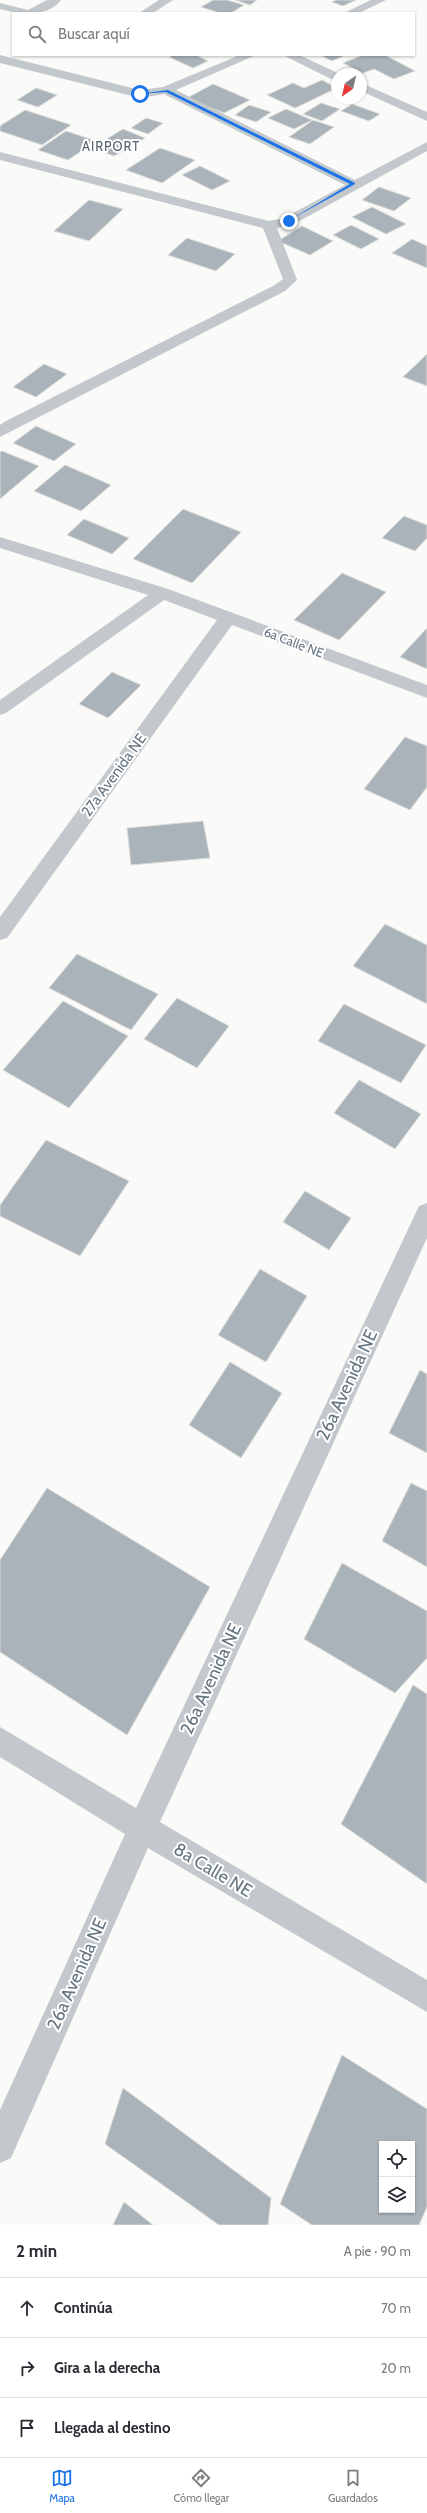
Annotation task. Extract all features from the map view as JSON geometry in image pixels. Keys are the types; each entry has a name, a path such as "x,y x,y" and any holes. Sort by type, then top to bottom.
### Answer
{"street":[{"path":"33,12 56,0"},
{"path":"147,12 167,0"},
{"path":"352,12 380,0"},
{"path":"0,6 21,12"},
{"path":"0,60 140,94 166,90 248,56"},
{"path":"291,56 331,73"},
{"path":"166,90 353,184"},
{"path":"367,90 427,117"},
{"path":"0,156 269,225 281,224 289,221 353,184 427,146"},
{"path":"0,432 11,424 280,288 290,280 269,225"},
{"name":"6a Calle NE","path":"0,542 162,593 427,692"},
{"path":"0,709 162,593"},
{"name":"27a Avenida NE","path":"0,932 228,618"},
{"name":"26a Avenida NE","path":"0,2147 142,1828 427,1213"},
{"name":"8a Calle NE","path":"0,1741 142,1828 427,1997"}],"building":[{"path":"213,0 227,0 244,5 233,12 217,12 201,7"},
{"path":"235,0 257,0 250,5"},
{"path":"336,0 356,0 343,6 332,2"},
{"path":"198,56 208,61 193,68 169,57"},
{"path":"322,56 344,56 332,61"},
{"path":"360,56 387,56 415,71 394,79 374,69 367,72 367,68 353,68 343,63"},
{"path":"322,80 331,85 331,91 295,108 267,95 293,83 304,88"},
{"path":"213,84 250,100 224,113 187,98"},
{"path":"36,88 57,95 38,107 17,100"},
{"path":"321,103 340,109 322,121 303,114"},
{"path":"352,104 380,114 369,121 341,111"},
{"path":"249,105 271,112 256,122 235,115"},
{"path":"286,109 312,120 294,129 268,118"},
{"path":"25,110 71,125 42,145 0,131 0,126"},
{"path":"146,118 163,123 148,134 131,128"},
{"path":"313,120 334,127 310,144 289,137"},
{"path":"123,129 145,138 114,156 92,148"},
{"path":"66,131 96,141 68,160 38,150"},
{"path":"160,148 195,160 162,183 126,170"},
{"path":"200,166 230,181 212,190 182,175"},
{"path":"379,187 411,198 394,211 362,200"},
{"path":"89,200 123,209 89,241 54,231"},
{"path":"372,207 406,224 386,234 352,217"},
{"path":"351,225 379,239 361,249 333,235"},
{"path":"302,226 333,241 310,255 278,241"},
{"path":"187,238 235,254 216,271 168,255"},
{"path":"412,239 427,246 427,268 392,253"},
{"path":"427,354 427,386 403,377"},
{"path":"44,364 67,374 36,397 13,387"},
{"path":"36,426 76,444 54,461 13,443"},
{"path":"2,451 39,466 0,499 0,452"},
{"path":"65,465 111,485 81,511 34,491"},
{"path":"183,509 241,532 192,583 133,559"},
{"path":"404,516 427,525 427,538 415,551 382,538"},
{"path":"84,519 129,538 112,554 67,535"},
{"path":"342,573 386,592 339,640 294,620"},
{"path":"427,628 427,669 400,657"},
{"path":"112,672 141,685 108,718 79,704"},
{"path":"405,737 427,746 427,787 410,810 364,789"},
{"path":"203,821 210,858 131,865 127,828"},
{"path":"385,924 427,945 427,1004 353,966"},
{"path":"77,954 158,994 131,1030 49,988"},
{"path":"177,998 229,1026 197,1068 144,1039"},
{"path":"63,1001 128,1036 69,1108 3,1070"},
{"path":"344,1004 426,1045 401,1083 318,1041"},
{"path":"359,1080 421,1114 395,1149 334,1113"},
{"path":"46,1140 129,1181 80,1256 0,1216 0,1205"},
{"path":"305,1191 351,1218 329,1250 283,1222"},
{"path":"260,1269 307,1296 266,1362 218,1335"},
{"path":"230,1362 282,1393 241,1458 189,1425"},
{"path":"420,1370 427,1374 427,1453 389,1433"},
{"path":"411,1483 427,1491 427,1567 382,1541"},
{"path":"47,1488 210,1587 127,1735 0,1652 0,1560"},
{"path":"342,1563 427,1611 427,1658 395,1693 304,1639"},
{"path":"413,1685 427,1694 427,1884 341,1824"},
{"path":"342,2055 427,2109 427,2207 419,2225 312,2225 280,2204"},
{"path":"123,2088 271,2198 268,2225 219,2225 105,2144"},
{"path":"124,2202 153,2225 113,2225"}],"district":[{"name":"AIRPORT","path":"111,146"}],"route":[{"path":"140,94 166,90 353,184 289,221"}]}
